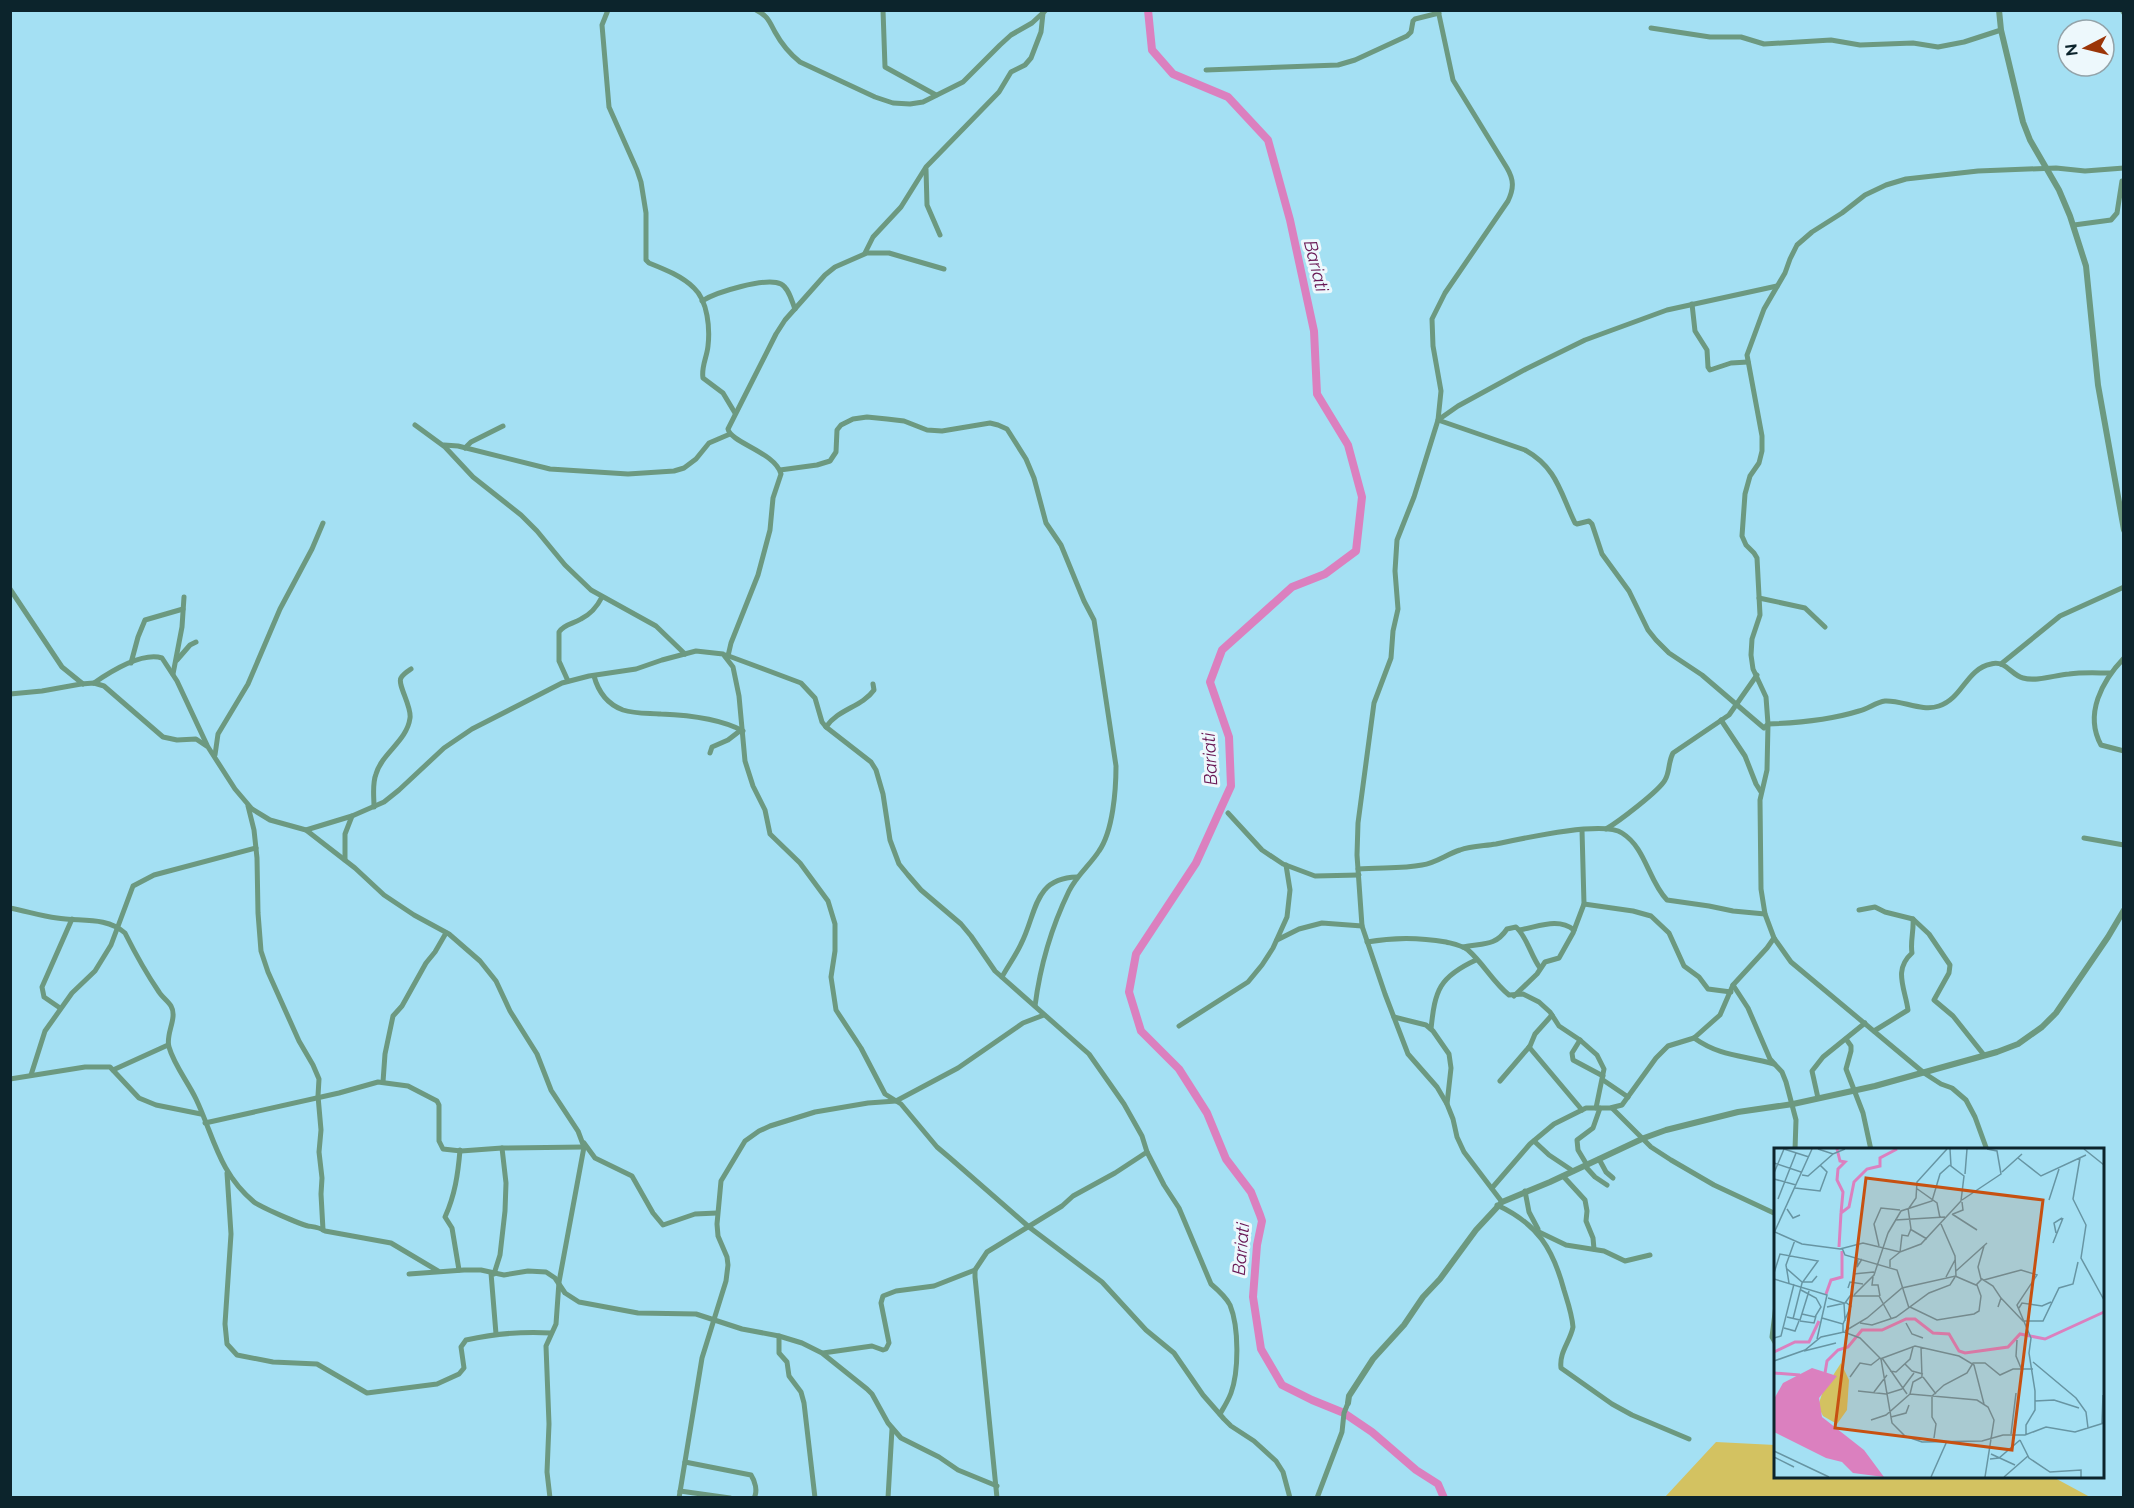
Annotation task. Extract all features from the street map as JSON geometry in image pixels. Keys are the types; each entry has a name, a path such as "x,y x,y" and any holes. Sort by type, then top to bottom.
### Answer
{"street":[{"path":"608,10 602,25 609,107 641,182 645,213 646,260 695,288 708,321 709,334 703,378 723,393 735,413"},
{"path":"756,10 768,18 791,55 813,69 893,103 910,104 923,102 963,82 1006,40 1032,24 1044,11"},
{"path":"883,10 885,67 936,95"},
{"path":"1999,10 2001,30 2023,122 2033,147 2074,225 2086,266 2098,385 2124,530"},
{"path":"865,254 873,237 901,207 926,167 999,92 1011,72 1025,65 1031,58 1041,32 1044,11"},
{"path":"1206,70 1338,65 1355,60 1407,36 1411,32 1415,19 1438,12 1453,80 1507,168 1513,182 1512,192 1496,222 1445,293 1432,319 1433,346 1441,391 1438,420 1414,497 1397,540 1395,572 1398,609 1393,631 1391,658 1374,703 1359,823 1362,926 1408,1054 1437,1087 1447,1104 1453,1119 1456,1137 1464,1152 1492,1188 1500,1204 1538,1232 1566,1245 1610,1253 1625,1262 1650,1255"},
{"path":"1651,28 1710,37 1741,37 1764,44 1831,40 1860,45 1913,43 1938,47 1964,42 2001,30"},
{"path":"926,167 927,205 940,235"},
{"path":"1987,1148 1975,1116 1966,1100 1952,1088 1924,1073 1791,962 1774,938 1765,914 1761,880 1761,792 1767,770 1768,724 1766,697 1756,675 1751,655 1752,639 1760,615 1757,558 1742,536 1745,494 1750,476 1759,463 1762,451 1762,436 1748,362 1748,348 1764,309 1785,273 1794,250 1806,237 1865,195 1906,179 1978,171 2046,168 2078,171 2124,168"},
{"path":"2074,225 2111,220 2116,213 2122,181"},
{"path":"944,269 889,253 873,252 835,267 795,309 776,334 728,429 730,434 775,462 780,470 773,498 768,542 727,656 734,673 739,696 745,761 753,786 765,810 771,834 821,890 831,909 835,924 831,984 838,1014 855,1039 885,1094 902,1104 937,1147 1029,1227 1102,1282 1146,1330 1174,1353 1203,1395 1231,1426 1268,1452 1283,1472 1290,1497"},
{"path":"702,301 711,295 727,291 776,283 786,288 795,309"},
{"path":"1438,420 1488,389 1579,342 1641,319 1692,304 1777,286"},
{"path":"1692,304 1695,331 1707,350 1708,368 1710,370 1731,363 1748,362"},
{"path":"780,470 830,461 836,452 837,430 841,425 853,419 867,417 904,421 927,430 957,430 990,423 1007,429 1030,467 1046,523 1062,545 1094,620 1110,714 1116,780 1109,823 1101,849 1077,877 1063,906 1050,944 1035,1006"},
{"path":"1438,420 1535,455 1556,479 1575,523 1588,521 1592,524 1602,554 1629,591 1648,630 1656,640 1668,653 1702,675 1737,704 1762,728 1768,724 1829,719 1860,711 1884,701 1927,707 1940,706 1952,698 1977,669 1990,664 2001,664 2027,679 2069,674 2110,673"},
{"path":"415,425 442,445 473,477 537,531 565,565 591,590 656,626 684,654"},
{"path":"465,448 471,442 503,426"},
{"path":"442,445 465,448 550,469 628,474 674,471 684,468 696,459 709,443 730,434"},
{"path":"215,757 216,739 248,684 284,600 312,549 323,523"},
{"path":"2001,664 2060,616 2124,587"},
{"path":"10,589 62,668 83,684"},
{"path":"173,674 177,660 184,597"},
{"path":"568,681 559,661 559,632 567,624 578,621 591,613 602,597"},
{"path":"1759,598 1794,604 1808,610 1825,627"},
{"path":"131,663 145,620 183,609"},
{"path":"177,660 190,645 196,642"},
{"path":"306,830 352,816 384,802 444,748 472,729 568,681 636,669 696,651 710,651 801,683 815,698 822,722 826,727 871,762 876,770 883,794 890,840 899,864 921,890 961,924 995,971 1074,1041 1100,1069 1132,1116 1147,1152 1179,1208 1211,1284 1230,1305 1235,1327 1236,1359 1232,1391 1220,1414"},
{"path":"10,694 42,692 94,682 131,663 158,657 166,662 208,747 247,804 256,848 261,951 299,1041 317,1073 321,1130 319,1152 323,1230"},
{"path":"2124,658 2110,673 2097,698 2095,710 2097,734 2104,747 2124,751"},
{"path":"374,807 375,775 410,722 410,709 400,684 401,678 411,669"},
{"path":"1604,830 1617,823 1662,786 1667,777 1673,753 1729,715 1756,675"},
{"path":"594,676 604,697 623,710 708,720 729,724 742,730"},
{"path":"94,682 104,686 163,737 177,740 196,739 208,747"},
{"path":"826,727 839,712 870,695 874,690 873,684"},
{"path":"1721,720 1745,756 1761,792"},
{"path":"710,753 712,747 742,730"},
{"path":"247,804 270,820 306,830 384,895 446,933 473,953 496,981 507,1007 537,1054 555,1098 582,1139 596,1158 632,1176 653,1213 663,1225 695,1214 717,1213"},
{"path":"1228,813 1262,850 1286,865 1315,876 1419,866 1432,863 1461,849 1582,830 1617,831 1644,857 1651,878 1667,900 1765,914"},
{"path":"345,861 345,834 352,816"},
{"path":"1514,996 1547,960 1559,958 1574,930 1584,904 1582,830"},
{"path":"2084,838 2124,845"},
{"path":"31,1075 45,1030 60,1008 102,961 111,945 129,893 137,883 182,867 256,848"},
{"path":"1179,1026 1248,982 1263,965 1277,940 1290,904 1286,865"},
{"path":"1002,977 1021,945 1042,892 1056,880 1077,877"},
{"path":"1584,904 1651,916 1669,933 1684,966 1699,977 1708,989 1731,992"},
{"path":"1859,910 1874,907 1913,919 1929,934 1950,965 1949,973 1934,1000 1957,1020 1984,1055"},
{"path":"10,908 56,918 87,919 117,927 125,933 159,992 171,1006 168,1045 181,1074 196,1099 218,1156 236,1184 259,1205 323,1230 391,1243 438,1271"},
{"path":"1317,1497 1342,1432 1344,1413 1350,1396 1373,1359 1404,1325 1476,1230 1500,1204 1644,1138 1729,1114 1793,1104 1924,1073 2018,1044 2028,1039 2051,1018 2108,937 2124,910"},
{"path":"60,1008 44,997 42,987 72,919"},
{"path":"1874,1031 1908,1010 1900,970 1912,952 1910,944 1914,933 1913,919"},
{"path":"1277,940 1299,929 1322,923 1362,926"},
{"path":"1519,930 1554,923 1567,924 1574,930"},
{"path":"1367,942 1416,938 1463,947 1493,942 1509,928 1516,927 1540,968"},
{"path":"383,1082 385,1054 393,1016 402,1006 446,933"},
{"path":"1492,1188 1534,1141 1554,1124 1582,1110 1622,1105 1656,1058 1668,1046 1694,1038 1720,1015 1733,985 1774,938"},
{"path":"1463,947 1509,995 1523,994 1546,1008 1559,1026 1580,1040 1600,1058 1604,1066 1603,1078 1593,1128 1577,1140 1578,1150 1586,1165 1595,1177 1607,1185"},
{"path":"1431,1029 1433,1012 1443,981 1457,969 1476,960"},
{"path":"1733,985 1748,1008 1765,1049 1782,1072 1793,1104 1797,1127 1795,1148"},
{"path":"730,1497 680,1494 702,1358 726,1281 727,1257 718,1236 717,1213 721,1181 737,1152 751,1136 770,1126 831,1108 896,1101 958,1068 1023,1023 1044,1015"},
{"path":"1500,1081 1552,1015"},
{"path":"1394,1017 1420,1023 1431,1029 1449,1054 1447,1104"},
{"path":"1818,1098 1812,1071 1823,1057 1865,1023"},
{"path":"1694,1038 1724,1054 1752,1057 1774,1064"},
{"path":"1846,1039 1851,1046 1846,1069 1868,1131 1871,1148"},
{"path":"1580,1040 1572,1053 1573,1060 1603,1078 1628,1097"},
{"path":"113,1070 168,1045"},
{"path":"1529,1047 1582,1110"},
{"path":"10,1079 99,1066 110,1067 139,1098 156,1105 201,1114"},
{"path":"205,1123 383,1082 408,1086 435,1098 439,1105 438,1128 440,1146 443,1149 584,1147"},
{"path":"1612,1108 1658,1152 1714,1185 1774,1213"},
{"path":"550,1497 547,1472 549,1424 546,1351 547,1341 556,1324 559,1282 584,1147 582,1139"},
{"path":"1534,1141 1557,1161 1573,1171"},
{"path":"496,1334 493,1273 500,1256 506,1183 502,1148"},
{"path":"459,1150 453,1202 445,1217 452,1228 459,1270"},
{"path":"822,1353 872,1346 886,1349 889,1343 881,1303 883,1296 896,1291 934,1286 975,1270 987,1252 1062,1206 1073,1196 1147,1152"},
{"path":"1599,1159 1606,1172 1613,1178"},
{"path":"227,1172 231,1234 225,1331 227,1344 237,1355 273,1362 317,1364 362,1391 373,1393 436,1384 459,1374 464,1368 460,1351 463,1343 496,1334 526,1331 551,1333"},
{"path":"1563,1176 1585,1200 1586,1221 1593,1238 1594,1249"},
{"path":"1525,1191 1529,1212 1560,1274 1572,1318 1571,1336 1561,1354 1561,1368 1612,1404 1689,1439"},
{"path":"409,1274 481,1270 509,1275 522,1271 539,1271 551,1274 565,1293 579,1302 638,1313 687,1313 742,1329 779,1335 802,1342 822,1353 872,1394 892,1429 901,1438 929,1451 958,1470 997,1486"},
{"path":"975,1270 997,1497"},
{"path":"1774,1321 1772,1337 1774,1340"},
{"path":"779,1335 779,1353 786,1361 790,1379 799,1387 804,1403 815,1497"},
{"path":"888,1497 892,1429"},
{"path":"685,1462 751,1475 755,1485 754,1497"}],"shaded area":[{"path":"1716,1442 1774,1445 1774,1478 2055,1478 2090,1497 1665,1497"}],"waterway":[{"name":"Bariati","path":"1148,10 1152,50 1173,74 1228,97 1268,140 1290,220 1314,331 1317,394 1348,445 1362,497 1356,551 1325,574 1292,587 1222,650 1210,682 1229,737 1231,786 1196,863 1136,954 1129,992 1141,1031 1179,1069 1207,1113 1226,1159 1251,1192 1260,1215 1262,1221 1257,1245 1253,1297 1261,1349 1282,1385 1344,1413 1372,1432 1416,1470 1438,1484 1444,1498"}]}
